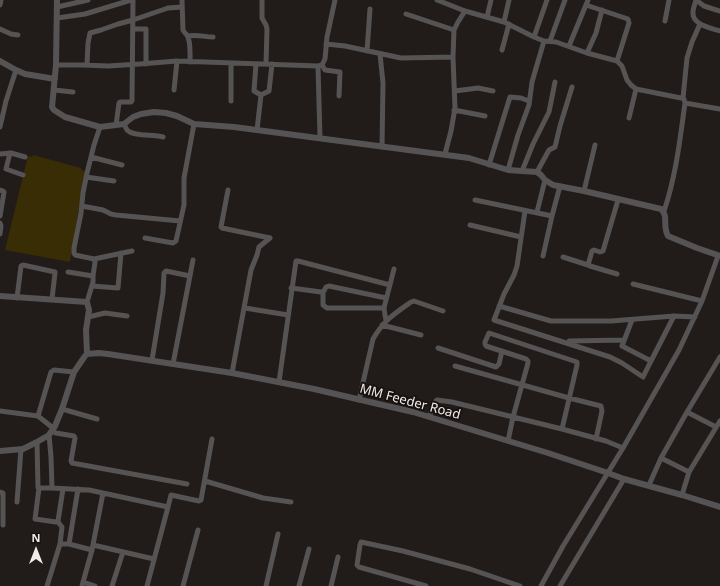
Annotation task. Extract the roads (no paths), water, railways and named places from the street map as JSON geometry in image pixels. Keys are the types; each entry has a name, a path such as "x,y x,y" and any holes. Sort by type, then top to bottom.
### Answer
{"street":[{"path":"0,5 1,0"},
{"path":"57,0 56,65 52,107 65,117 100,127 124,124 136,116 154,112 171,114 194,124 234,127 445,154 469,158 508,170 537,172 542,174 546,180 554,186 584,191 661,209 664,211"},
{"path":"57,7 88,0"},
{"path":"57,18 85,14 132,0 132,101 119,103 116,125"},
{"path":"182,0 183,30 188,36 190,45 190,62"},
{"path":"262,0 262,18 267,30 266,64"},
{"path":"320,138 320,66 325,59 326,44 335,0"},
{"path":"437,0 465,11 507,23 534,37 568,46 587,53 617,60 622,66 627,80 636,88 720,109"},
{"path":"487,17 491,0"},
{"path":"502,50 507,23 509,0"},
{"path":"534,37 547,0"},
{"path":"550,41 565,0"},
{"path":"665,21 669,0"},
{"path":"720,11 704,6 696,0 693,11 694,18 700,24 720,31"},
{"path":"568,46 587,3 626,18 629,21 617,60"},
{"path":"87,65 90,33 168,8 182,7"},
{"path":"367,51 370,9"},
{"path":"587,53 598,27 602,10"},
{"path":"445,154 454,110 454,30 465,11"},
{"path":"406,14 454,30"},
{"path":"541,586 679,350 702,301 719,256 668,236 664,228 664,211 676,167 684,101 687,58 700,24"},
{"path":"0,29 18,35"},
{"path":"133,29 146,29 146,64"},
{"path":"188,36 196,34 204,37 214,37"},
{"path":"508,170 530,101 532,82 544,40"},
{"path":"326,44 345,46 401,58 453,57"},
{"path":"380,54 383,83 382,147"},
{"path":"0,61 25,74 55,79"},
{"path":"56,65 108,66 177,61 320,66 325,70 340,72 339,96"},
{"path":"174,90 177,61"},
{"path":"231,63 231,101"},
{"path":"256,64 254,91 261,95"},
{"path":"261,95 269,91 272,64"},
{"path":"0,127 6,101 16,70"},
{"path":"522,171 533,144 549,112 555,82"},
{"path":"537,172 549,150 555,147 572,87"},
{"path":"455,91 478,88 492,91"},
{"path":"629,118 636,88"},
{"path":"54,90 73,92"},
{"path":"257,130 261,95"},
{"path":"489,165 510,98 521,98 530,101"},
{"path":"454,110 485,116"},
{"path":"124,124 127,130 138,135 163,136"},
{"path":"145,238 176,241 184,205 184,178 194,124"},
{"path":"100,127 86,177 74,253 75,255 94,260 132,250"},
{"path":"584,191 595,146"},
{"path":"0,154 10,153 25,157"},
{"path":"10,153 6,169 23,175"},
{"path":"91,157 122,165"},
{"path":"86,177 114,181"},
{"path":"537,212 546,180"},
{"path":"543,256 560,186"},
{"path":"0,190 4,192 0,216"},
{"path":"228,190 221,227 270,238 259,247 251,270 232,373"},
{"path":"475,200 552,216"},
{"path":"588,265 592,251 603,251 618,200"},
{"path":"82,206 103,210 116,215 180,221"},
{"path":"525,210 517,266 494,320 616,360 643,376 674,316"},
{"path":"0,223 0,234"},
{"path":"470,225 521,237"},
{"path":"92,286 118,288 122,253"},
{"path":"563,257 617,274"},
{"path":"0,451 21,449 37,442 50,433 55,426 74,372 87,354 86,330 89,310 87,302 92,286 94,260"},
{"path":"173,364 193,260"},
{"path":"279,382 296,261 390,285"},
{"path":"17,298 21,266 23,265 55,272 52,300"},
{"path":"386,320 384,308 394,269"},
{"path":"152,360 163,293 164,273 166,271 190,276"},
{"path":"68,272 93,276"},
{"path":"633,284 702,301"},
{"path":"384,308 327,308 323,305 323,292 326,287 329,286 386,298"},
{"path":"292,288 323,292"},
{"path":"0,296 87,302"},
{"path":"359,400 371,344 377,331 386,320 411,302 443,311"},
{"path":"499,306 551,321 611,321 674,316 695,316"},
{"path":"245,308 288,315"},
{"path":"88,317 105,313 127,316"},
{"path":"632,320 622,346 651,361"},
{"path":"382,325 421,335"},
{"path":"508,441 528,361 526,359 486,346 485,342 488,334 576,362 577,365 562,429"},
{"path":"569,341 624,340"},
{"path":"438,348 495,367 498,366 502,351"},
{"name":"MM Feeder Road","path":"87,354 99,353 232,373 314,389 413,412 548,453 624,479 682,494 720,507"},
{"path":"649,485 660,458 720,356"},
{"path":"455,366 602,407 596,439"},
{"path":"38,416 51,372 54,370 74,372"},
{"path":"429,417 435,402 439,400 452,402 562,429 623,448"},
{"path":"62,409 97,419"},
{"path":"0,411 38,416 53,428 50,433 52,488"},
{"path":"687,412 716,427"},
{"path":"682,494 689,472 720,421"},
{"path":"50,433 74,436 72,463 187,484"},
{"path":"147,586 171,495 201,501 212,439"},
{"path":"37,442 39,488 35,519 58,522 62,527 60,544 48,586"},
{"path":"17,502 21,449"},
{"path":"660,458 689,472"},
{"path":"560,586 624,479"},
{"path":"205,481 263,498 291,502"},
{"path":"39,488 78,489 168,507"},
{"path":"58,522 63,489"},
{"path":"69,544 78,489"},
{"path":"0,492 3,493 3,525"},
{"path":"95,586 82,584 93,548 103,493"},
{"path":"183,586 198,530"},
{"path":"266,586 278,534"},
{"path":"426,586 359,567 357,565 361,542 403,551 520,586"},
{"path":"60,544 123,552 154,559"},
{"path":"299,586 309,549"},
{"path":"112,586 123,552"},
{"path":"331,586 338,557"}]}
